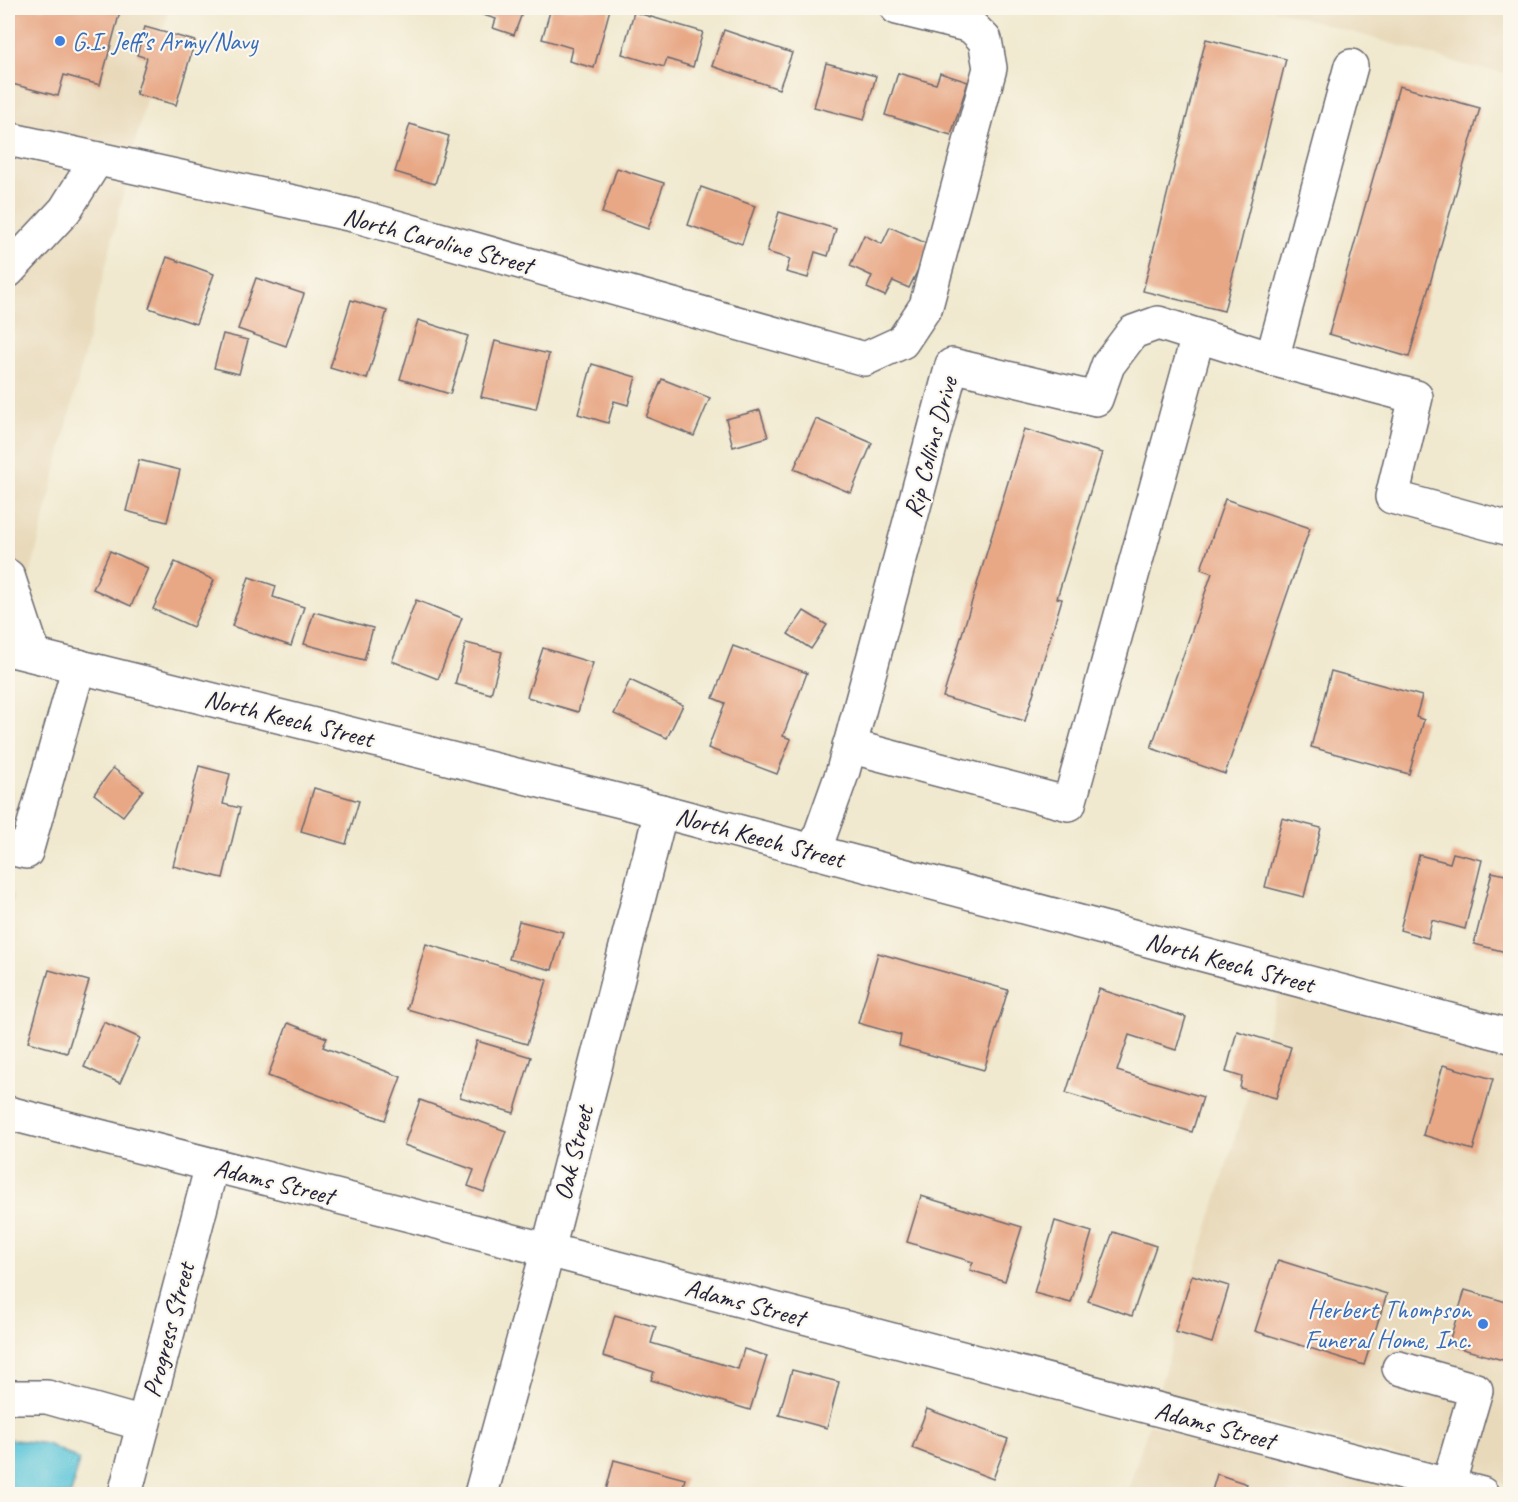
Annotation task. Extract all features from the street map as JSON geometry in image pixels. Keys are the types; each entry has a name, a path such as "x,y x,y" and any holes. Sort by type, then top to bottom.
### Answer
{"street":[{"name":"North Caroline Street","path":"8,139 357,216 865,359 902,342 926,306 990,68 985,40 971,27 897,8"},
{"path":"1272,359 1351,66"},
{"path":"8,271 65,210 97,159"},
{"name":"Rip Collins Drive","path":"814,852 849,746 952,365 1096,399 1108,365 1133,332 1158,322 1272,359 1416,397 1392,496 1510,529"},
{"path":"849,746 1070,804 1198,336"},
{"path":"8,576 21,652"},
{"name":"North Keech Street","path":"21,652 661,811 1510,1036"},
{"path":"8,848 26,852 79,666"},
{"name":"Oak Street","path":"481,1494 548,1250 661,811"},
{"name":"Adams Street","path":"8,1113 548,1250 1482,1494"},
{"name":"Progress Street","path":"125,1494 212,1165"},
{"path":"1399,1368 1476,1390 1448,1486"},
{"path":"8,1397 47,1397 143,1424"}],"shaded area":[{"path":"8,8 169,8 133,152 8,125"},
{"path":"1270,8 1510,8 1510,74 1472,67"},
{"path":"8,158 126,183 16,634 8,632"},
{"path":"1279,992 1510,1053 1510,1485 1158,1393"},
{"path":"1149,1424 1419,1494 1127,1494"}],"water":[{"path":"8,1439 47,1444 79,1460 71,1494 8,1494"}],"building":[{"name":"G.I. Jeff's Army/Navy","path":"8,8 121,8 100,85 64,75 58,96 8,83"},
{"path":"461,8 524,8 514,35 493,28 496,19"},
{"path":"551,8 610,9 594,68 569,61 572,48 542,39"},
{"path":"634,12 703,32 693,67 667,59 664,67 622,54"},
{"path":"145,27 195,41 176,105 136,94 147,58 137,55"},
{"path":"724,30 792,53 779,89 712,66"},
{"path":"1206,39 1286,59 1224,311 1143,291"},
{"path":"826,63 876,76 864,120 814,107"},
{"path":"898,73 936,84 940,73 968,82 951,135 885,115"},
{"path":"1399,86 1480,108 1409,357 1329,334"},
{"path":"410,124 449,136 435,184 395,172"},
{"path":"617,168 664,183 648,229 602,213"},
{"path":"701,187 755,206 742,244 688,225"},
{"path":"779,212 836,229 828,256 815,252 808,278 786,272 790,259 767,252"},
{"path":"890,227 930,245 909,288 893,281 885,296 867,288 872,276 850,266 864,235 882,244"},
{"path":"167,257 214,274 196,324 149,308"},
{"path":"256,278 304,294 286,346 238,329"},
{"path":"351,300 387,311 367,379 330,368"},
{"path":"418,320 468,336 450,394 400,379"},
{"path":"223,334 248,340 239,374 214,368"},
{"path":"495,341 549,354 536,409 481,397"},
{"path":"592,364 636,377 628,405 614,401 608,423 578,414"},
{"path":"662,379 710,398 694,436 646,417"},
{"path":"760,410 768,437 733,447 726,419"},
{"path":"816,419 872,443 851,493 794,469"},
{"path":"1024,429 1102,453 1057,598 1062,599 1025,721 943,697"},
{"path":"139,460 180,470 167,522 126,511"},
{"path":"1225,499 1310,528 1225,774 1151,748 1212,573 1201,569"},
{"path":"110,551 148,568 131,606 93,589"},
{"path":"175,562 214,580 193,627 153,609"},
{"path":"249,577 276,586 273,597 304,607 291,646 232,626"},
{"path":"416,600 462,618 438,679 392,661"},
{"path":"804,611 827,625 811,649 788,634"},
{"path":"314,612 373,628 364,660 304,644"},
{"path":"466,643 502,652 491,694 455,684"},
{"path":"733,646 807,673 783,736 791,739 777,774 708,748 725,703 713,698"},
{"path":"543,648 593,663 578,712 527,697"},
{"path":"1331,671 1422,696 1416,717 1424,720 1409,774 1311,747"},
{"path":"630,680 683,705 667,738 614,714"},
{"path":"199,766 230,774 223,804 240,808 223,878 173,866"},
{"path":"113,768 143,790 123,816 94,794"},
{"path":"314,788 359,801 346,844 301,831"},
{"path":"1282,818 1321,828 1304,897 1265,887"},
{"path":"1453,853 1482,860 1465,929 1432,920 1428,938 1400,930 1419,855 1450,863"},
{"path":"1492,872 1510,876 1510,953 1474,944"},
{"path":"8,894 13,896 8,912"},
{"path":"519,921 563,932 552,970 509,959"},
{"path":"426,944 547,980 527,1044 407,1009"},
{"path":"878,953 1008,990 984,1070 899,1046 901,1035 858,1023"},
{"path":"49,970 89,981 67,1053 28,1042"},
{"path":"1099,989 1186,1017 1176,1050 1129,1035 1117,1071 1203,1097 1192,1132 1066,1093"},
{"path":"104,1022 140,1038 120,1083 84,1067"},
{"path":"288,1023 327,1038 323,1047 401,1077 385,1120 268,1076"},
{"path":"1237,1031 1291,1047 1276,1098 1240,1088 1242,1077 1226,1072"},
{"path":"477,1041 531,1057 514,1113 460,1097"},
{"path":"1443,1065 1493,1079 1473,1150 1423,1135"},
{"path":"420,1100 506,1131 484,1192 468,1186 474,1170 404,1145"},
{"path":"921,1196 1022,1227 1005,1281 970,1270 973,1262 907,1242"},
{"path":"1055,1221 1092,1232 1071,1303 1034,1293"},
{"path":"1113,1232 1156,1246 1132,1316 1088,1301"},
{"path":"1278,1260 1387,1294 1364,1365 1255,1331"},
{"path":"1192,1275 1229,1286 1212,1343 1175,1332"},
{"name":"Herbert Thompson Funeral Home, Inc.","path":"1465,1290 1510,1303 1510,1362 1448,1345"},
{"path":"615,1315 656,1327 651,1343 738,1369 744,1349 767,1356 750,1410 651,1380 654,1372 603,1356"},
{"path":"792,1370 839,1382 827,1428 779,1415"},
{"path":"927,1409 1008,1439 993,1479 912,1448"},
{"path":"614,1460 685,1479 681,1494 605,1494"},
{"path":"1217,1474 1247,1484 1243,1494 1211,1494"}],"place":[{"name":"G.I. Jeff's Army/Navy","path":"60,41"},
{"name":"Herbert Thompson Funeral Home, Inc.","path":"1483,1324"}]}
